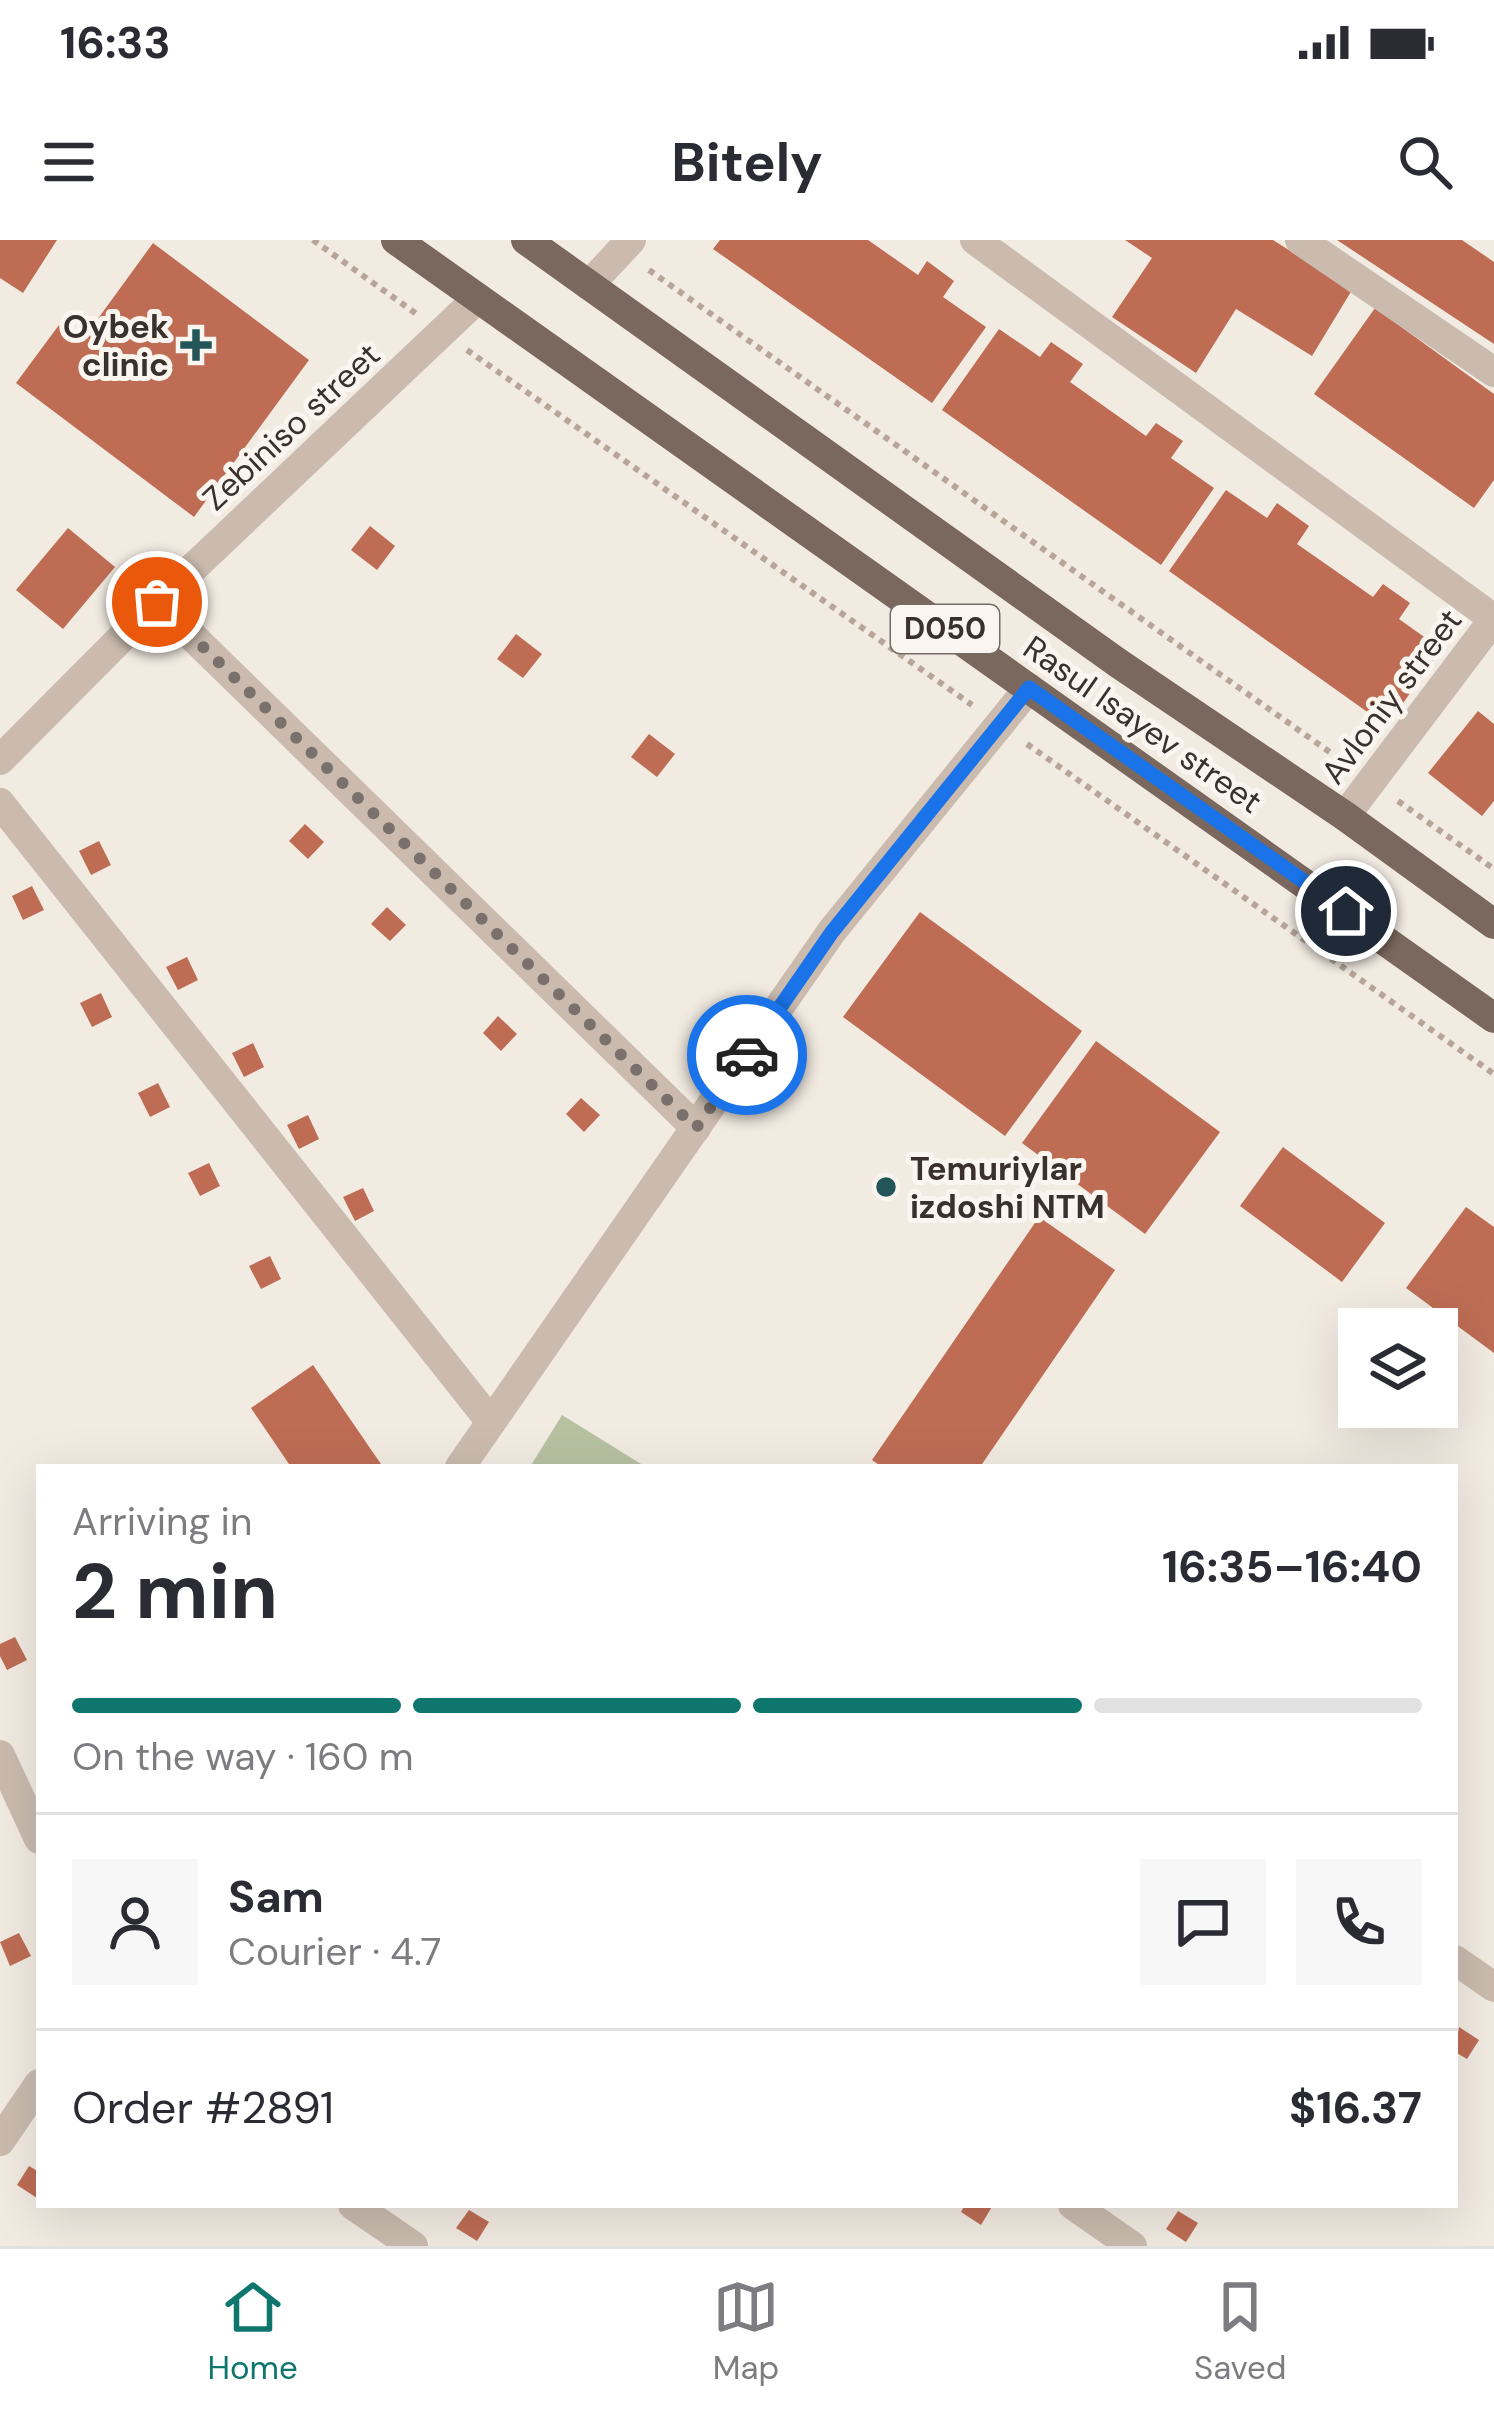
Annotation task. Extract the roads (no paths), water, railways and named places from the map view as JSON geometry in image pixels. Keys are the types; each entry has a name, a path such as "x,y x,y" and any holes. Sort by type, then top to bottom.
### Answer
{"main road":[{"name":"Rasul Isayev street","path":"396,240 1494,1018"},
{"name":"Rasul Isayev street","path":"526,240 1118,663 1345,815 1494,923"}],"street":[{"path":"975,240 1494,619"},
{"path":"1300,240 1494,371"},
{"path":"589,285 626,245"},
{"name":"Zebiniso street","path":"0,760 157,602 478,298"},
{"path":"157,602 696,1128"},
{"name":"Avloniy street","path":"1345,815 1494,619"},
{"path":"462,1464 832,932 1029,688"},
{"path":"0,803 491,1422"},
{"path":"0,1755 36,1833"},
{"path":"1458,1962 1494,1988"},
{"path":"0,2141 36,2088"},
{"path":"357,2208 412,2246"},
{"path":"1077,2208 1132,2246"}],"place":[{"name":"Oybek clinic","path":"196,345"},
{"name":"Temuriylar izdoshi NTM","path":"886,1187"}]}
